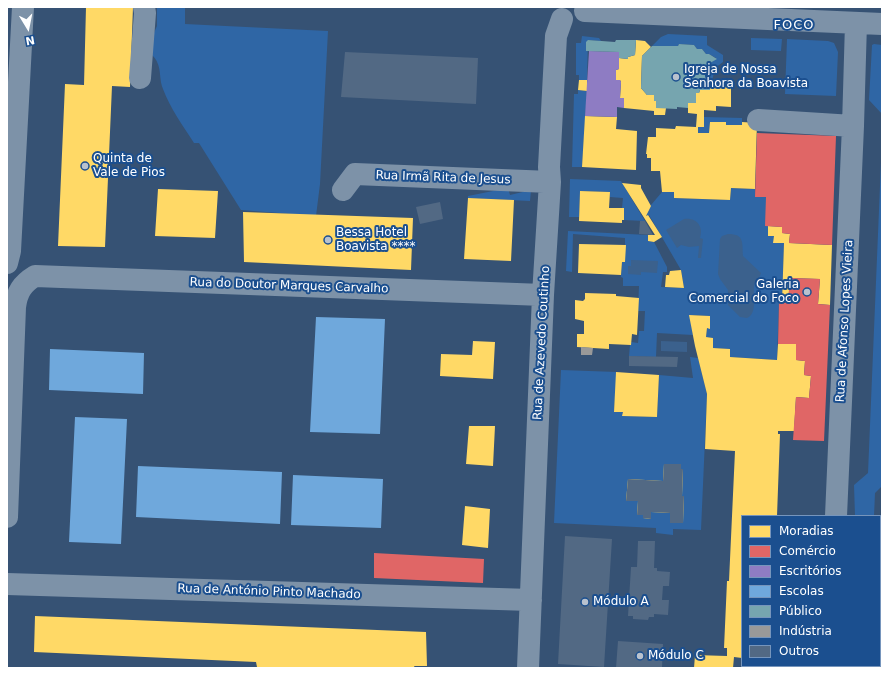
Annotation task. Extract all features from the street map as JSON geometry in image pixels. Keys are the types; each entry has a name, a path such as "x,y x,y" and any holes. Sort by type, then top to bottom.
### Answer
{"street":[{"path":"140,78 145,12 144,7"},
{"path":"7,517 17,295 26,281 35,276 9,257 12,125 23,8"},
{"path":"586,9 816,14 856,23 882,24"},
{"name":"Rua de Azevedo Coutinho","path":"528,668 543,295 550,182 549,167 556,13 573,19 579,17 586,9"},
{"name":"Rua de Afonso Lopes Vieira","path":"836,515 856,23"},
{"path":"758,120 853,126"},
{"name":"Rua Irmã Rita de Jesus","path":"343,190 355,174 550,182"},
{"name":"Rua do Doutor Marques Carvalho","path":"35,276 543,295"},
{"name":"Rua de António Pinto Machado","path":"7,584 531,600"}],"shaded area":[{"path":"157,7 185,7 185,24 328,31 320,184 316,216 241,210 199,143 194,143 177,117 166,96 158,63 152,55 153,35 157,26"},
{"path":"668,34 707,36 707,45 723,55 723,62 715,68 711,86 711,68 709,66 710,63 716,58 706,54 702,49 697,49 694,45 679,44 678,46 652,46 661,37"},
{"path":"582,36 599,38 601,41 588,40 587,80 579,80 579,75 576,75 576,43 581,43"},
{"path":"751,38 782,39 781,51 751,50"},
{"path":"787,39 828,41 834,43 838,52 836,96 785,94"},
{"path":"872,45 882,45 882,114 869,100"},
{"path":"578,90 587,91 582,167 572,167 574,94 578,94"},
{"path":"704,117 742,118 742,125 726,125 725,122 710,122 709,133 698,133 698,127 704,127"},
{"path":"882,138 882,486 875,493 874,515 855,515 854,485 868,473"},
{"path":"570,179 621,181 645,221 624,220 622,208 623,198 610,197 610,192 580,191 579,217 569,217"},
{"path":"508,188 510,195 531,190 530,201 468,198 468,196"},
{"path":"731,188 755,189 755,197 766,197 768,226 774,236 774,243 784,243 782,302 779,303 777,360 730,357 730,349 713,348 713,338 706,337 707,328 710,328 710,316 690,315 693,335 657,333 656,357 629,356 631,342 638,343 639,331 644,331 645,311 638,311 639,286 623,286 623,278 621,275 622,262 625,262 625,238 573,234 572,272 566,271 568,231 648,235 648,241 654,242 667,267 667,272 663,272 661,287 684,288 681,270 649,215 646,216 651,205 662,192 674,192 674,198 730,200"},
{"path":"684,219 692,219 700,226 700,238 703,239 701,258 698,258 699,246 689,247 681,245 677,248 666,230"},
{"path":"733,234 742,240 743,256 761,273 754,287 753,312 747,318 740,317 728,305 728,290 718,274 720,239 722,236"},
{"path":"631,260 658,261 657,273 641,272 641,275 628,274 628,266 631,266"},
{"path":"661,341 687,342 687,352 661,351"},
{"path":"690,357 698,358 707,394 701,530 673,529 673,535 656,533 656,528 554,523 561,370 617,372 614,412 623,412 623,416 657,417 659,375 693,378"}],"building: Moradias":[{"name":"Quinta de Vale de Pios","path":"86,7 133,7 130,87 112,86 105,247 58,246 65,84 84,85"},
{"path":"636,40 645,41 651,47 642,56 641,88 647,95 654,95 656,108 666,108 665,115 654,115 654,111 624,108 624,98 620,98 621,82 620,80 616,80 616,70 619,69 619,58 628,59 628,57 635,55"},
{"path":"579,80 587,80 587,91 578,90"},
{"path":"710,86 731,87 731,107 716,106 716,111 704,110 704,127 698,127 698,133 709,133 710,122 726,122 726,125 742,125 742,122 757,123 755,189 731,188 730,200 674,198 674,192 662,192 660,171 651,171 651,158 647,158 646,154 648,137 656,137 656,128 675,129 676,126 696,127 697,114 688,113 688,103 696,103 696,93 699,93 700,90 710,90"},
{"path":"585,116 617,117 616,129 637,131 636,170 582,167"},
{"path":"622,183 641,185 641,188 651,206 646,216 648,215 662,237 654,242 648,241 648,235 655,235"},
{"path":"158,189 218,191 215,238 155,236"},
{"path":"580,191 610,192 609,208 624,208 624,220 622,220 622,223 579,221"},
{"path":"468,198 514,200 511,261 464,259"},
{"name":"Bessa Hotel Boavista ****","path":"243,212 413,218 411,270 244,262"},
{"path":"768,226 782,227 782,233 790,234 789,243 832,245 830,305 818,304 820,279 790,278 788,303 782,302 784,243 773,243 774,236 768,236"},
{"path":"579,244 626,245 625,262 622,262 621,275 578,273"},
{"path":"681,270 684,288 665,287 666,275 669,275 670,271"},
{"path":"585,293 616,294 616,296 639,298 637,335 632,334 631,345 609,344 609,349 577,347 577,334 584,334 584,321 575,319 575,300 583,301 585,299"},
{"path":"805,306 828,308 827,325 804,324"},
{"path":"689,315 710,316 710,329 707,328 706,337 713,338 713,348 730,349 730,357 777,360 778,344 796,344 796,360 805,361 804,375 811,376 809,398 796,397 794,431 778,431 778,434 780,434 777,515 741,515 741,658 734,657 733,668 694,668 695,655 727,656 727,648 724,648 727,581 729,581 735,451 705,449 707,394"},
{"path":"473,341 495,342 493,379 440,376 441,354 472,355"},
{"path":"616,372 659,375 657,417 622,416 623,412 614,412"},
{"path":"469,426 495,426 493,466 466,464"},
{"path":"664,464 681,465 681,470 683,470 683,523 670,523 670,513 651,512 651,519 643,518 643,515 637,515 638,501 626,501 628,479 663,481"},
{"path":"465,506 490,509 488,548 462,545"},
{"path":"35,616 426,632 427,666 414,666 415,668 257,667 256,662 34,652"}],"building: Comércio":[{"path":"757,133 836,136 832,245 789,243 790,234 782,233 782,227 765,226 766,197 755,197"},
{"path":"790,278 820,279 818,304 830,305 824,441 793,440 796,397 809,398 811,376 804,375 805,361 796,360 796,344 778,344 779,302 788,303"},
{"path":"374,553 484,559 483,583 374,578"}],"building: Escritórios":[{"path":"589,51 619,52 619,69 616,70 616,80 620,80 621,82 620,98 624,98 624,108 617,107 617,117 585,116"}],"building: Escolas":[{"path":"316,317 385,319 380,434 310,432"},
{"path":"50,349 144,353 143,394 49,390"},
{"path":"75,417 127,419 121,544 69,542"},
{"path":"138,466 282,472 280,524 136,517"},
{"path":"293,475 383,479 381,528 291,525"}],"building: Público":[{"path":"588,40 615,42 616,40 636,40 635,55 628,57 628,59 619,58 619,52 586,51 586,42"},
{"name":"Igreja de Nossa Senhora da Boavista","path":"679,44 694,45 697,49 702,49 706,54 709,54 717,59 710,63 709,66 711,68 710,90 700,90 699,93 696,93 696,103 688,103 688,108 656,108 654,95 647,95 641,88 642,56 652,46 678,46"}],"building: Indústria":[{"path":"581,347 593,348 592,355 581,355"}],"building: Outros":[{"path":"345,52 478,58 476,104 341,97"},
{"path":"440,202 443,219 420,224 416,207"},
{"path":"640,221 645,221 653,235 639,234"},
{"path":"629,356 678,357 677,367 629,366"},
{"path":"664,464 681,464 681,469 683,469 683,523 670,523 670,513 651,512 651,519 643,518 643,515 637,515 638,501 626,501 628,479 663,481"},
{"name":"Módulo A","path":"565,536 612,539 604,667 558,664"},
{"path":"638,541 655,541 654,568 657,568 657,571 670,572 669,586 663,586 662,600 669,600 668,615 654,614 654,617 649,617 648,620 633,619 633,616 628,616 631,567 637,567"},
{"name":"Módulo C","path":"618,641 663,644 662,668 616,668"}],"place":[{"name":"Igreja de Nossa Senhora da Boavista","path":"676,77"},
{"name":"Quinta de Vale de Pios","path":"85,166"},
{"name":"Bessa Hotel Boavista ****","path":"328,240"},
{"name":"Galeria Comercial do Foco","path":"807,292"},
{"name":"Módulo A","path":"585,602"},
{"name":"Módulo C","path":"640,656"}],"district":[{"name":"FOCO","path":"794,26"}]}
